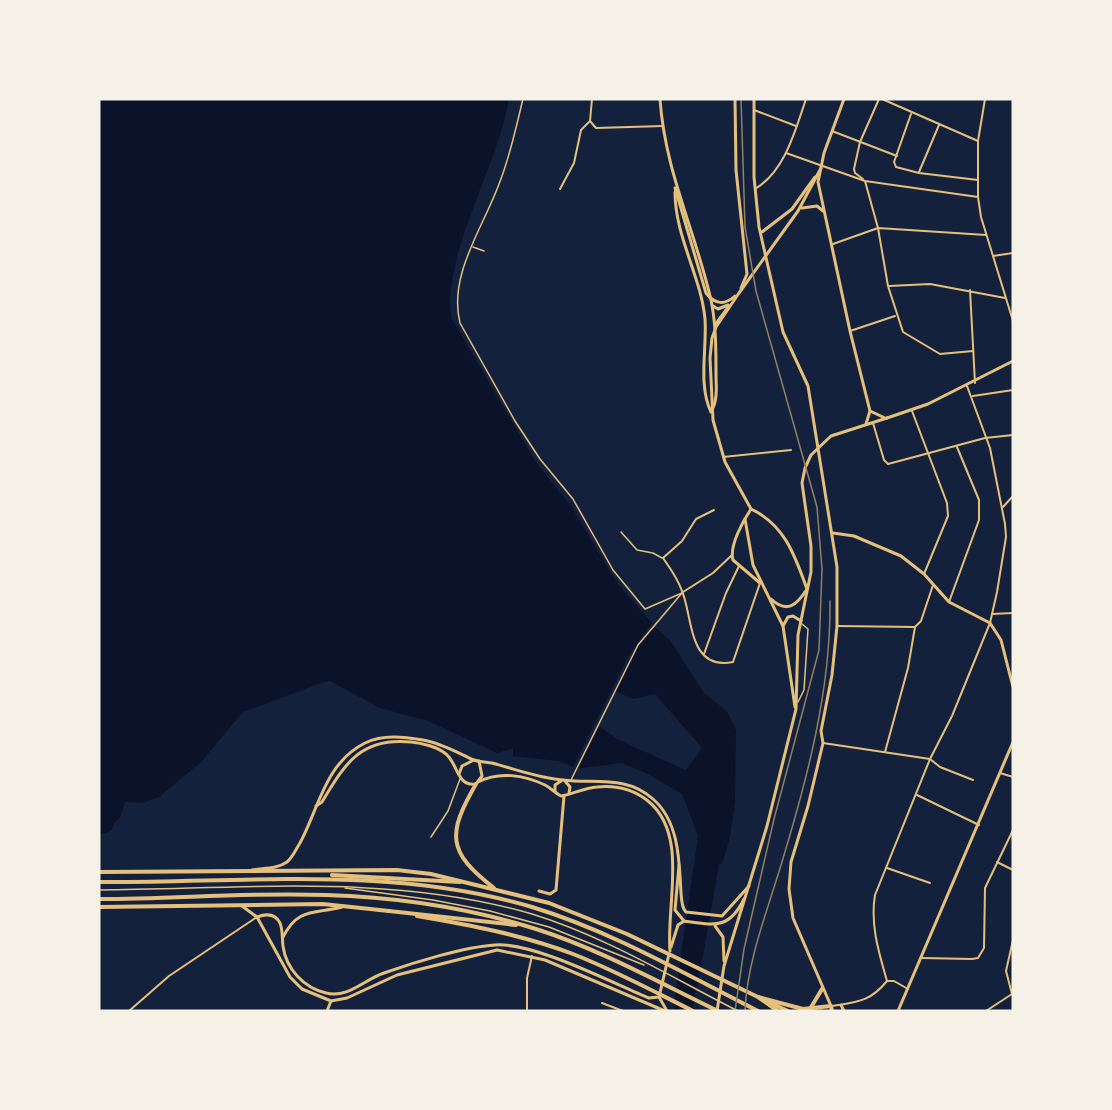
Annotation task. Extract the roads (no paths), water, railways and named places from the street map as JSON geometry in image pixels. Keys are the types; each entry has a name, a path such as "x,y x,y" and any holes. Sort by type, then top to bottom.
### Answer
{"main road":[{"path":"660,99 675,188 709,297 724,303 739,293"},
{"path":"714,326 747,274 736,170 735,99"},
{"path":"754,99 755,189 769,278 783,332 808,386 833,532 838,587 832,675 821,731 823,743 808,806 791,862 789,889 793,918 832,1009 810,1009 758,997"},
{"path":"844,99 832,131 818,182 850,332 870,411 865,426"},
{"path":"762,232 792,208 821,168"},
{"path":"711,412 710,358 713,332 798,211 815,177"},
{"path":"675,188 687,213 712,305 716,398 711,412"},
{"path":"675,188 678,222 705,318 705,395 723,457 751,509 771,521 784,536 807,589"},
{"path":"798,211 811,206 825,213"},
{"path":"712,305 718,309 730,304"},
{"path":"99,899 348,896 423,905 520,924 575,943 717,1011 724,966 749,886 796,709 798,635 807,589 811,546 802,483 811,455 831,436 912,411 975,383 1013,362"},
{"path":"870,411 887,418"},
{"path":"751,509 732,555 739,566 760,583"},
{"path":"745,519 750,554 760,583 771,599 783,626 792,700 796,709"},
{"path":"833,532 854,536 885,548 924,574 950,602 990,623 1001,640 1013,687"},
{"path":"771,599 779,605 790,607 797,604 807,589"},
{"path":"783,626 788,617 793,616 802,623"},
{"path":"241,871 278,867 288,861 304,835 326,782 339,765 356,748 387,737 426,741 476,760 563,780 620,782 637,787 667,813 676,835 680,856 681,905 686,912 715,917 729,912 749,886"},
{"path":"316,806 322,802 340,771 357,754 378,743 388,741 416,743 439,750 451,759 460,777 469,785 490,776 512,776 544,785 564,796"},
{"path":"898,1011 1013,742"},
{"path":"460,777 462,766 476,760"},
{"path":"476,760 483,773 460,814 457,841 467,866 496,890"},
{"path":"555,792 556,783 563,780"},
{"path":"563,780 569,784 569,793"},
{"path":"326,782 332,785"},
{"path":"564,796 597,787 628,790 640,795 659,813 673,850 669,912 670,951"},
{"path":"539,891 550,894 556,890 564,796"},
{"path":"680,856 675,910 684,921"},
{"path":"99,872 397,870 431,874 549,903 657,949 788,1011"},
{"path":"99,882 368,875 460,882"},
{"path":"317,877 373,880 486,895 570,920 756,1010"},
{"path":"666,1011 658,997 678,925 684,921 714,925 724,922 735,915 749,886"},
{"path":"99,907 234,904 345,907 506,926 520,924"},
{"path":"234,904 248,908 256,917 290,977 302,990 331,1001 347,998 397,975 493,951 532,956 666,1011"},
{"path":"282,939 292,923 308,912 345,907"},
{"path":"389,911 487,928 531,940 596,963 693,1011"},
{"path":"256,917 269,914 275,917 280,924 284,953 296,976 305,984 332,995 343,994 381,974 477,948 497,945 534,951 649,998 658,997"},
{"path":"714,925 723,937 724,966"},
{"path":"810,1009 822,989"},
{"path":"758,997 778,1011"},
{"path":"327,1011 331,1001"},
{"path":"841,1005 844,1011"}],"street":[{"path":"523,99 500,183 472,246 459,283 456,307 460,323 515,421 540,459 573,499 613,570 645,609 683,592 713,573 732,555"},
{"path":"560,189 574,163 581,130 590,121 592,99"},
{"path":"755,189 772,173 786,153 806,99"},
{"path":"973,351 940,354 903,332 888,286 878,228 865,181 855,173 854,169 860,142 880,99 978,141"},
{"path":"985,99 978,141 978,197 986,235 1013,321"},
{"path":"753,110 796,126"},
{"path":"911,114 894,162 896,167 919,173 978,180"},
{"path":"590,121 596,128 663,126"},
{"path":"919,173 939,125"},
{"path":"832,131 897,156"},
{"path":"786,153 821,168 865,181 978,197"},
{"path":"832,244 878,228 986,235"},
{"path":"472,246 484,251"},
{"path":"993,256 1013,253"},
{"path":"888,286 930,285 970,290 1005,298"},
{"path":"970,290 975,383"},
{"path":"850,332 896,316"},
{"path":"887,981 877,947 872,913 875,896 930,759 952,716 990,623 1006,537 1002,508 986,438 973,396 967,386"},
{"path":"973,396 1013,390"},
{"path":"912,411 947,503 948,516 924,574"},
{"path":"873,423 884,460 888,464 986,438 1013,435"},
{"path":"950,602 979,520 980,508 956,446"},
{"path":"723,457 791,450"},
{"path":"1002,508 1013,496"},
{"path":"663,558 682,541 696,519 714,510"},
{"path":"621,532 637,550 653,553 663,558 683,592 693,638 704,654 715,662 733,662 760,583"},
{"path":"704,654 726,593 739,566"},
{"path":"885,752 908,668 915,627 921,621 933,585"},
{"path":"571,780 638,645 683,592"},
{"path":"992,615 1013,613"},
{"path":"796,709 804,690 807,629 802,623"},
{"path":"837,626 915,627"},
{"path":"823,743 930,759 940,767 973,780"},
{"path":"1000,773 1013,777"},
{"path":"431,837 448,811 460,777"},
{"path":"916,795 979,825"},
{"path":"922,958 972,959 981,954 984,948 985,888 1013,830"},
{"path":"997,862 1013,870"},
{"path":"887,868 930,883"},
{"path":"99,890 364,886 497,905 579,932 738,1011"},
{"path":"340,887 433,900 490,911 549,927 651,967"},
{"path":"129,1011 169,976 256,917"},
{"path":"987,1011 1012,994 1006,971 1013,939"},
{"path":"527,1011 527,978 532,956"},
{"path":"832,1009 875,995 887,981 894,981 908,989"},
{"path":"602,1003 623,1011"}],"water":[{"path":"99,99 509,99 503,125 454,268 451,295 452,319 535,461 571,506 617,583 652,623 629,655 573,767 558,761 513,756 513,748 497,753 428,721 380,708 330,681 243,712 201,762 159,797 143,803 125,802 120,818 115,822 111,831 99,835"},
{"path":"655,627 670,640 704,693 727,711 736,730 735,803 730,837 722,864 719,864 692,1011 673,1011 698,836 682,794 646,773 621,763 575,769 599,726 619,740 686,770 702,748 655,694 633,699 615,691 638,645"}],"railway":[{"path":"735,1011 744,949 774,819 819,650 822,569 817,507 756,291 745,227 741,99"},
{"path":"745,1011 758,937 800,800 816,734 826,668 830,601"}]}
